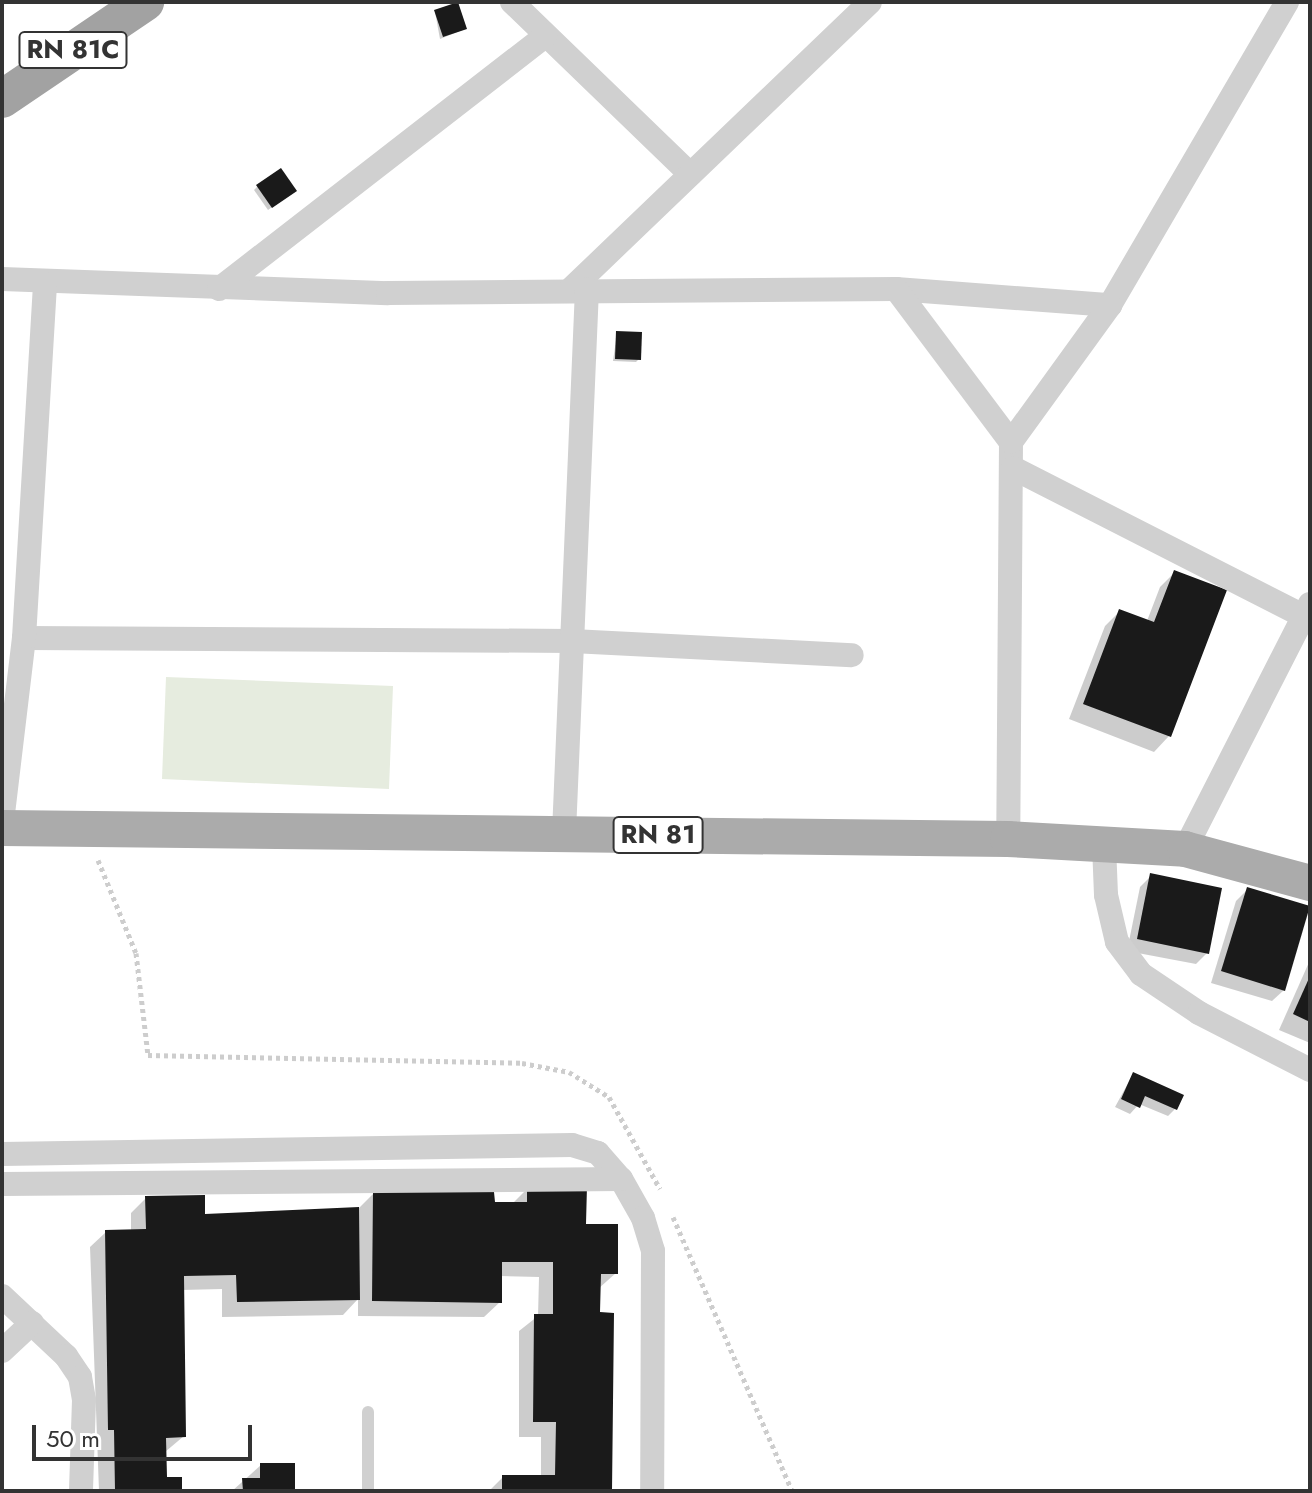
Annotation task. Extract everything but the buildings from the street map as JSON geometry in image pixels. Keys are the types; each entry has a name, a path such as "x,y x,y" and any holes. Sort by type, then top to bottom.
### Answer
{"highway":[{"name":"RN 81C","path":"2,99 145,2"}],"main road":[{"name":"RN 81","path":"2,828 1008,839 1185,849 1310,883"}],"street":[{"path":"512,2 690,174"},
{"path":"564,833 572,641 579,289 690,174 870,2"},
{"path":"1011,442 1110,305 1287,2"},
{"path":"219,289 545,36"},
{"path":"2,279 45,284 388,293 579,289 896,289 1110,305"},
{"path":"2,822 24,638 45,284"},
{"path":"896,289 1011,442 1008,839"},
{"path":"1013,468 1307,610 1185,849"},
{"path":"24,638 572,641 852,655"},
{"path":"1104,845 1106,895 1117,942 1141,974 1199,1013 1310,1070"},
{"path":"2,1154 572,1145 598,1153 621,1179 643,1218 653,1251 652,1491"},
{"path":"2,1184 621,1179"},
{"path":"2,1296 32,1323 80,1377 84,1400 81,1491"},
{"path":"2,1351 32,1323"}],"lane":[{"path":"368,1412 368,1491"}],"shaded area":[{"path":"166,677 393,686 389,789 162,779"}]}
